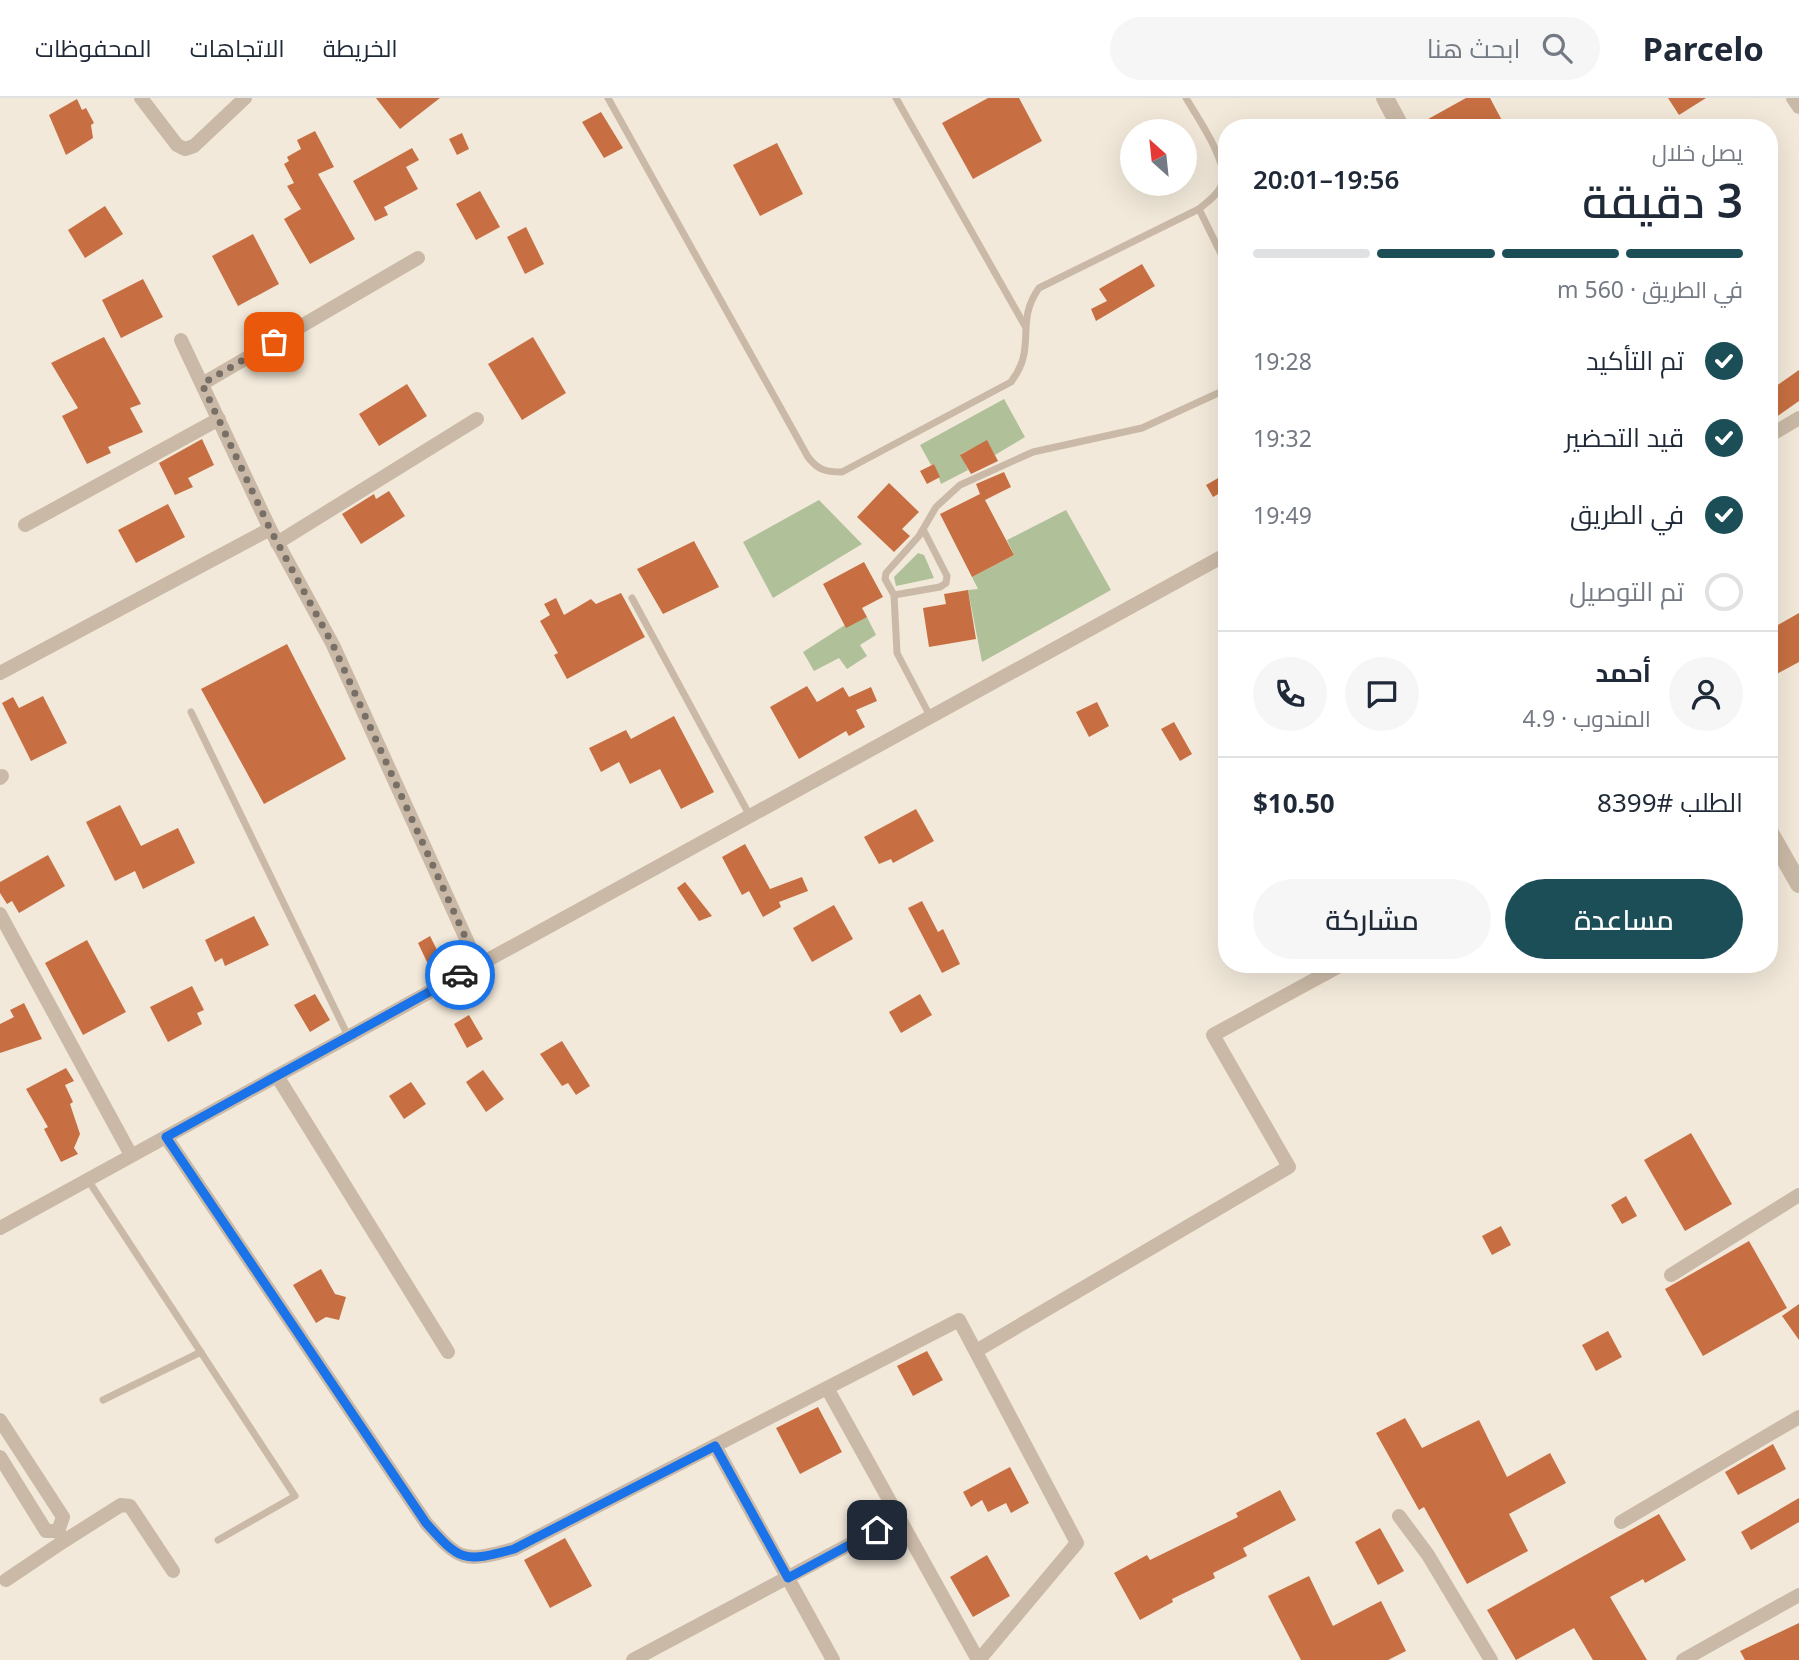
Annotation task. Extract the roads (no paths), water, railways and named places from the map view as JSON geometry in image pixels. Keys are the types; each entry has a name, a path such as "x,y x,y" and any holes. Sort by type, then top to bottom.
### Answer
{"street":[{"path":"141,98 177,145 185,149 194,146 245,98"},
{"path":"1385,98 1396,119"},
{"path":"1794,98 1799,107"},
{"path":"202,384 418,258"},
{"path":"181,340 270,529 333,645 478,965"},
{"path":"1778,431 1799,418"},
{"path":"25,525 219,419"},
{"path":"277,543 477,419"},
{"path":"0,673 270,529"},
{"path":"0,1228 1218,559"},
{"path":"1778,847 1799,884"},
{"path":"0,914 131,1155"},
{"path":"976,1351 1289,1167 1213,1035 1327,973"},
{"path":"277,1076 448,1352"},
{"path":"166,1137 426,1523 452,1552 466,1558 484,1557 514,1549 959,1320 1077,1543 979,1660 827,1388"},
{"path":"1671,1275 1799,1195"},
{"path":"1620,1522 1799,1417"},
{"path":"0,1420 63,1517 61,1536"},
{"path":"715,1446 833,1660"},
{"path":"0,1457 46,1531 61,1536"},
{"path":"6,1580 61,1536 121,1505 130,1506 173,1571"},
{"path":"1399,1517 1428,1555 1491,1660"},
{"path":"633,1660 900,1518"},
{"path":"1683,1660 1799,1595"}],"lane":[{"path":"608,98 816,467 827,472 842,472 1010,382 1022,368 1028,345 1025,327 1028,304 1039,288 1199,209 1218,189"},
{"path":"896,98 1025,327"},
{"path":"1186,98 1218,157"},
{"path":"1199,209 1218,248"},
{"path":"930,717 897,653 894,595 885,579 886,573 923,529 936,507 960,485 1033,452 1142,428 1218,393"},
{"path":"894,595 940,587 946,583 947,576 923,529"},
{"path":"632,598 750,816"},
{"path":"191,712 348,1037"},
{"path":"88,1179 295,1496 218,1540"},
{"path":"103,1400 201,1352"}]}
